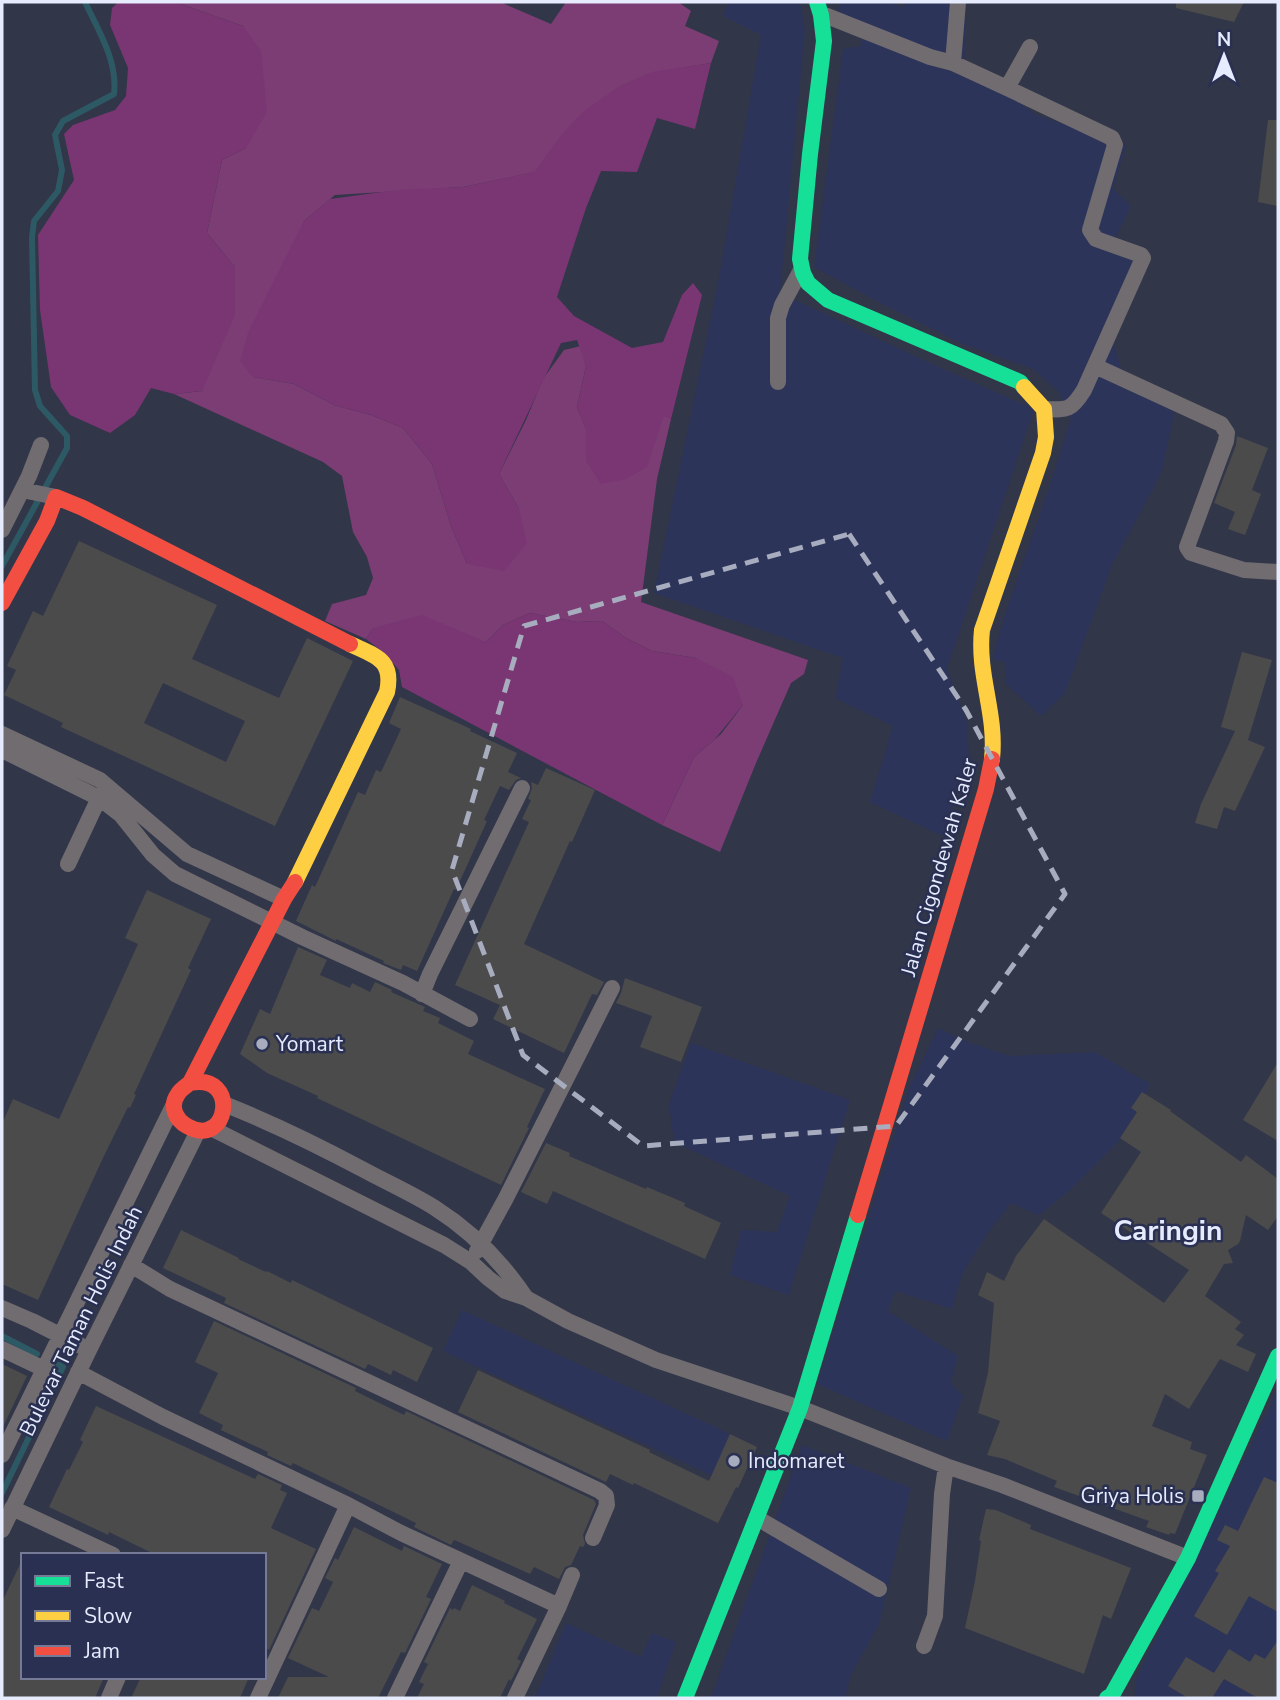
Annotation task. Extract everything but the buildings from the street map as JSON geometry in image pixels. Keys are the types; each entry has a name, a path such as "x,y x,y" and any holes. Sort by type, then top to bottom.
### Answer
{"main road":[{"path":"824,9 824,41 800,259 801,270 810,287 828,299 1015,379 1044,409"},
{"name":"Jalan Cigondewah Kaler","path":"685,1698 800,1408 986,789 992,762 993,729 980,671 978,648 1043,453 1046,437 1044,409"},
{"path":"2,603 47,521 53,497 83,508 382,660 389,669 390,681 382,703 298,877 284,899 190,1083"},
{"path":"202,1082 220,1093 224,1104 223,1114 218,1122 204,1130 185,1127 176,1117 174,1104 176,1095 182,1088 190,1083 202,1082"},
{"path":"1111,1697 1188,1558 1278,1356"}],"street":[{"path":"953,63 958,2"},
{"path":"824,9 930,57 953,63 1112,138 1115,145 1090,230 1096,239 1141,254 1143,258 1084,390 1075,404 1062,410 1044,409"},
{"path":"1007,88 1030,47"},
{"path":"778,382 778,317 801,270"},
{"path":"1095,366 1221,424 1227,433 1226,441 1187,547 1191,553 1244,570 1278,572"},
{"path":"2,530 27,491 41,445"},
{"path":"27,491 53,497"},
{"path":"2,734 100,780 187,854 284,899"},
{"path":"2,750 99,798 121,815 153,855 175,874 403,983 470,1019"},
{"path":"422,994 522,788"},
{"path":"68,864 99,798"},
{"path":"471,1262 612,988"},
{"name":"Bulevar Taman Holis Indah","path":"2,1530 78,1372 75,1343 174,1104"},
{"path":"224,1104 318,1146 435,1208 481,1244 526,1298"},
{"path":"204,1130 443,1245 471,1262 505,1291 526,1298 568,1321 656,1360 800,1408 1188,1558"},
{"name":"Bulevar Taman Holis Indah","path":"2,1455 44,1369 75,1343 131,1265 204,1130"},
{"path":"131,1265 170,1289 600,1491 606,1496 607,1505 593,1538"},
{"path":"2,1308 75,1343"},
{"path":"2,1349 44,1369"},
{"path":"78,1372 163,1417 401,1533 559,1606"},
{"path":"923,1646 935,1616 946,1466"},
{"path":"258,1698 348,1505"},
{"path":"12,1508 109,1553"},
{"path":"757,1518 879,1589"},
{"path":"395,1698 461,1561"},
{"path":"515,1698 572,1576"},
{"path":"109,1698 117,1679"}],"highlighted area":[{"path":"849,534 966,710 1065,894 896,1126 643,1146 523,1055 452,870 524,626"}],"shaded area":[{"path":"118,2 175,2 243,26 261,51 267,112 246,148 222,160 207,233 235,267 235,315 202,391 174,394 151,388 135,415 110,433 70,415 51,387 40,310 38,235 74,180 64,134 73,125 115,110 126,96 128,68 110,25 112,8"},
{"path":"175,2 500,2 551,24 566,2 678,2 691,11 685,26 719,41 711,63 687,67 540,171 463,187 335,195 304,221 253,377 294,384 334,405 371,415 403,428 432,464 451,526 467,564 519,509 499,474 543,379 564,350 581,346 586,366 577,407 588,434 664,415 671,419 657,479 641,602 808,660 804,674 791,683 720,852 662,825 694,757 721,734 743,705 696,658 652,651 626,638 602,621 577,622 530,613 503,625 486,642 373,628 366,639 325,621 332,604 366,595 373,578 367,557 353,532 342,476 323,462 174,394 202,391 235,267 207,233 222,160 246,148 243,26"},
{"path":"729,2 800,2 805,30 780,293 1034,409 947,669 967,723 969,760 942,836 870,802 893,726 835,698 843,658 654,593 718,283 761,35 723,16"},
{"path":"840,2 894,2 902,8 907,2 960,2 966,6 964,62 1036,115 1126,145 1113,188 1131,206 1113,243 1139,255 1111,335 1122,372 1176,404 1162,472 1112,565 1065,693 1041,716 1005,683 1006,663 993,659 1002,623 1071,418 1058,391 1033,369 963,344 814,267 843,49 861,46 862,33 837,13"},
{"path":"711,63 695,129 657,118 637,172 601,171 557,297 574,316 632,348 663,342 682,295 693,283 702,295 671,419 664,416 647,467 626,479 601,484 586,461 586,430 577,407 586,366 577,340 561,343 499,474 519,509 527,543 504,571 467,564 451,526 432,464 403,428 371,415 334,405 294,384 253,377 240,361 248,333 304,221 330,199 397,190 463,187 534,172 562,134 584,111 620,86 652,72"},
{"path":"530,613 577,622 602,621 626,638 652,651 696,658 733,677 743,705 715,739 694,757 662,825 402,687 399,670 383,652 366,639 373,628 422,615 486,642 503,625"},
{"path":"938,1028 1009,1056 1095,1052 1150,1084 1126,1134 1070,1190 1039,1215 1011,1203 962,1274 952,1309 895,1291 888,1311 958,1356 951,1383 963,1396 947,1441 817,1384 909,1088"},
{"path":"691,1043 850,1100 789,1295 730,1275 741,1230 777,1232 790,1196 674,1142 669,1104"},
{"path":"462,1310 743,1440 724,1481 443,1351"},
{"path":"1278,1390 1278,1698 1135,1698 1136,1679"},
{"path":"802,1445 911,1488 879,1625 851,1674 845,1698 711,1698"},
{"path":"566,1623 641,1657 652,1633 676,1642 657,1698 535,1698"}],"waterway":[{"path":"2,566 67,448 67,436 40,406 35,390 32,237 34,221 58,191 62,170 55,135 63,121 114,94 110,58 85,2"},
{"path":"2,1336 37,1354"},
{"path":"2,1493 63,1367 59,1365"}],"traffic: fast":[{"path":"817,2 824,41 800,259 808,283 828,300 1020,382 1024,387"},
{"path":"685,1698 800,1408 858,1215"},
{"path":"1107,1698 1112,1695 1188,1558 1278,1356"}],"traffic: slow":[{"path":"992,759 992,726 982,663 982,630 1043,453 1046,437 1044,409 1024,387"},
{"path":"295,882 387,692 388,672 385,665 375,656 350,644"}],"traffic: jam":[{"path":"2,603 47,521 56,497 83,508 350,644"},
{"path":"858,1215 986,789 992,759"},
{"path":"190,1083 206,1083 217,1088 222,1098 220,1120 212,1128 201,1131 183,1123 175,1112 175,1099 190,1083 295,882"}],"place":[{"name":"Yomart","path":"262,1044"},
{"name":"Indomaret","path":"734,1461"},
{"name":"Griya Holis","path":"1198,1496"}],"district":[{"name":"Caringin","path":"1168,1231"}]}
